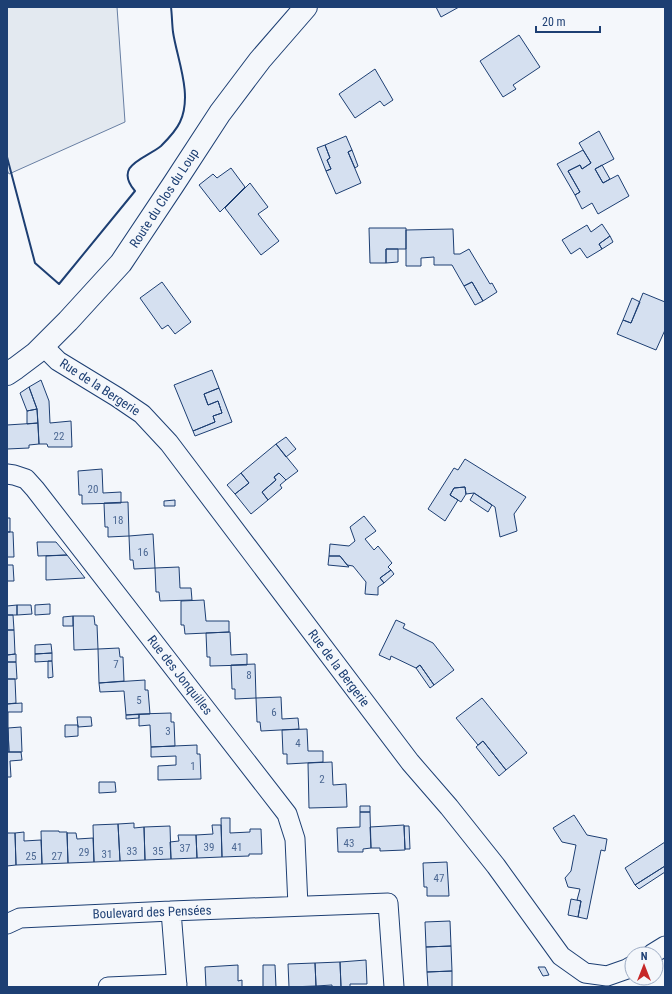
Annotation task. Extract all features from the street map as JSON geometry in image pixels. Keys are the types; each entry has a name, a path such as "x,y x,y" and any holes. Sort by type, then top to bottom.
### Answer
{"street":[{"name":"Route du Clos du Loup","path":"7,374 40,350 121,263 220,113 260,60 306,7"},
{"name":"Rue de la Bergerie","path":"40,350 118,397 142,414 169,443 410,762 449,807 496,866 561,956 584,973 607,976 624,970"},
{"name":"Rue des Jonquilles","path":"7,474 26,479 35,489 287,814 295,839 298,906"},
{"name":"Boulevard des Pensées","path":"7,924 20,918 388,903 394,987"},
{"path":"108,987 177,986 172,911"}],"shaded area":[{"path":"7,7 117,7 125,122 9,174 7,170"}],"building":[{"path":"436,7 459,7 441,17"},
{"path":"519,35 540,67 513,85 516,89 503,97 480,61"},
{"path":"375,69 393,100 384,106 380,101 355,118 339,94"},
{"path":"599,131 614,159 595,169 603,183 618,175 629,196 598,214 592,203 582,209 575,195 580,192 568,171 580,165 582,169 591,163 579,143"},
{"path":"346,136 352,150 348,152 361,183 336,194 326,171 331,169 327,160 330,158 325,145"},
{"path":"325,145 330,158 327,160 331,169 326,171 317,148"},
{"path":"352,150 358,166 355,168 348,152"},
{"path":"583,150 591,163 582,169 580,165 568,171 580,192 575,195 557,164"},
{"path":"602,165 610,179 603,183 595,169"},
{"path":"231,168 245,187 220,212 199,185 213,174 217,178"},
{"path":"250,183 268,207 258,214 279,241 261,255 225,208"},
{"path":"602,224 610,236 599,244 602,249 587,258 580,248 571,254 562,240 587,225 591,232"},
{"path":"369,228 406,228 406,249 386,249 386,263 370,263"},
{"path":"453,229 454,254 460,254 469,249 490,284 492,283 497,292 483,301 472,282 464,286 452,265 434,265 434,257 421,258 421,266 406,266 406,230"},
{"path":"610,236 613,242 602,249 599,244"},
{"path":"386,249 398,249 398,262 386,263"},
{"path":"162,282 191,322 175,334 168,325 162,329 140,298"},
{"path":"472,282 483,301 475,305 464,286"},
{"path":"643,293 665,302 665,330 656,350 617,334 623,320 631,323"},
{"path":"632,298 640,302 631,323 623,320"},
{"path":"212,370 219,388 204,394 208,405 218,401 222,413 213,416 215,422 193,431 174,385"},
{"path":"41,380 49,401 50,423 71,421 72,447 48,447 47,444 39,444 37,409 29,387"},
{"path":"29,387 37,409 27,411 20,393"},
{"path":"219,388 232,422 195,436 193,431 215,422 213,416 222,413 218,401 208,405 204,394"},
{"path":"37,409 38,423 27,424 27,411"},
{"path":"38,423 39,444 29,445 29,448 7,449 7,425"},
{"path":"286,437 296,449 286,457 276,444"},
{"path":"276,444 298,471 286,480 279,473 274,477 276,480 262,492 268,500 251,514 235,494 249,483 241,473"},
{"path":"465,459 526,497 514,514 517,531 500,537 495,507 474,493 466,494 465,487 454,488 450,495 458,500 445,521 428,509 454,468 458,470"},
{"path":"102,469 103,493 121,492 121,503 82,504 82,495 79,495 78,471"},
{"path":"241,473 249,483 235,494 227,485"},
{"path":"279,473 286,480 280,485 282,488 268,500 262,492 276,480 274,477"},
{"path":"465,487 466,494 461,502 450,495 454,488"},
{"path":"474,493 492,505 488,512 470,500"},
{"path":"175,500 175,506 164,506 164,501"},
{"path":"128,502 129,536 108,537 108,527 105,527 104,503"},
{"path":"364,516 376,531 365,539 374,550 378,546 392,563 388,567 391,570 380,578 384,583 378,587 378,595 365,594 366,582 353,566 347,565 340,556 329,556 330,544 349,546 355,541 350,527"},
{"path":"7,518 10,518 10,532 7,532"},
{"path":"7,532 13,532 14,557 7,557"},
{"path":"153,534 155,568 134,569 133,560 130,560 129,536"},
{"path":"37,542 56,542 67,555 38,556"},
{"path":"67,555 85,578 46,580 46,556"},
{"path":"329,556 340,556 349,567 328,565"},
{"path":"7,565 13,565 14,581 7,581"},
{"path":"179,567 180,588 191,588 192,600 160,601 159,592 156,592 155,568"},
{"path":"391,570 394,574 384,583 380,578"},
{"path":"204,600 206,621 229,621 229,632 185,634 184,625 181,625 181,601"},
{"path":"50,604 50,614 35,615 35,605"},
{"path":"17,605 17,615 7,615 7,606"},
{"path":"17,605 31,605 32,614 17,615"},
{"path":"7,615 13,615 14,630 7,630"},
{"path":"73,616 94,616 95,625 97,625 98,649 74,650"},
{"path":"73,616 73,626 63,626 63,617"},
{"path":"396,620 405,624 403,628 433,643 454,670 434,685 420,665 416,668 391,656 390,660 379,655"},
{"path":"7,630 14,630 15,654 7,655"},
{"path":"230,632 231,655 247,654 247,665 210,666 210,657 207,657 206,633"},
{"path":"51,644 52,653 35,654 35,645"},
{"path":"119,648 120,657 123,657 124,681 99,683 98,649"},
{"path":"52,653 52,661 35,662 35,654"},
{"path":"16,654 16,662 7,662 7,655"},
{"path":"48,661 52,661 53,677 48,678"},
{"path":"7,662 16,662 17,679 7,679"},
{"path":"255,664 256,698 235,699 235,689 232,689 231,665"},
{"path":"420,665 434,685 430,688 416,668"},
{"path":"7,679 15,679 16,703 7,704"},
{"path":"145,680 145,690 148,690 150,714 126,715 124,691 100,692 99,683"},
{"path":"281,697 282,719 298,718 299,729 261,731 260,722 257,722 256,698"},
{"path":"482,698 527,753 506,770 483,741 478,745 456,718"},
{"path":"22,703 22,712 8,712 7,728 7,704"},
{"path":"171,713 171,722 174,722 175,746 151,747 150,725 139,726 139,714"},
{"path":"139,714 139,718 126,719 126,715"},
{"path":"77,717 91,717 92,726 78,727"},
{"path":"65,725 78,725 78,736 65,737"},
{"path":"21,727 22,752 9,752 8,728"},
{"path":"8,728 9,752 7,752"},
{"path":"307,729 308,751 323,751 323,762 287,764 287,754 283,754 282,730"},
{"path":"483,741 506,770 499,776 476,747"},
{"path":"197,745 197,754 200,754 201,779 158,780 158,766 176,765 176,756 151,757 151,747"},
{"path":"7,752 21,752 22,760 10,761 11,777 7,777"},
{"path":"332,762 333,785 346,784 347,807 309,808 308,763"},
{"path":"99,782 115,782 116,792 99,793"},
{"path":"360,806 370,806 370,812 360,812"},
{"path":"360,812 370,812 371,848 363,849 363,852 338,852 337,828 360,827"},
{"path":"574,815 587,835 607,839 605,851 601,850 587,919 578,917 581,901 577,900 580,889 568,887 565,878 571,871 576,845 562,842 553,828"},
{"path":"221,818 230,818 230,833 250,832 250,829 261,829 262,854 222,857"},
{"path":"134,823 134,828 144,827 145,860 120,861 118,824"},
{"path":"118,824 120,861 94,862 93,825"},
{"path":"212,825 221,825 222,857 197,858 196,835 213,834"},
{"path":"404,825 405,850 380,851 380,848 371,848 370,827"},
{"path":"170,826 171,859 145,860 144,827"},
{"path":"404,826 409,826 410,849 405,849"},
{"path":"41,831 67,832 68,863 42,864"},
{"path":"24,832 24,841 41,840 42,864 16,865 15,833"},
{"path":"7,833 15,833 16,865 7,866"},
{"path":"67,833 76,833 77,839 93,838 94,862 68,863"},
{"path":"178,835 196,835 197,858 171,859 170,842 179,841"},
{"path":"665,842 665,866 635,885 625,868"},
{"path":"447,862 449,896 427,896 427,887 424,887 423,863"},
{"path":"665,866 665,872 639,889 635,885"},
{"path":"571,899 581,901 578,917 568,915"},
{"path":"450,921 451,946 426,947 425,922"},
{"path":"451,946 452,971 427,972 426,947"},
{"path":"366,960 367,984 350,984 350,987 341,987 340,962"},
{"path":"340,962 341,987 332,987 332,985 316,986 315,963"},
{"path":"315,963 316,986 289,987 288,964"},
{"path":"238,965 238,981 242,980 242,987 206,987 205,967"},
{"path":"263,965 275,965 276,987 263,987"},
{"path":"538,967 545,967 549,975 543,976"},
{"path":"452,971 452,987 428,987 427,972"}],"wall":[{"path":"7,157 35,263 59,284 135,191 129,182 129,169 140,159 161,146 174,132 180,122 184,111 185,89 173,32 171,7"}]}
